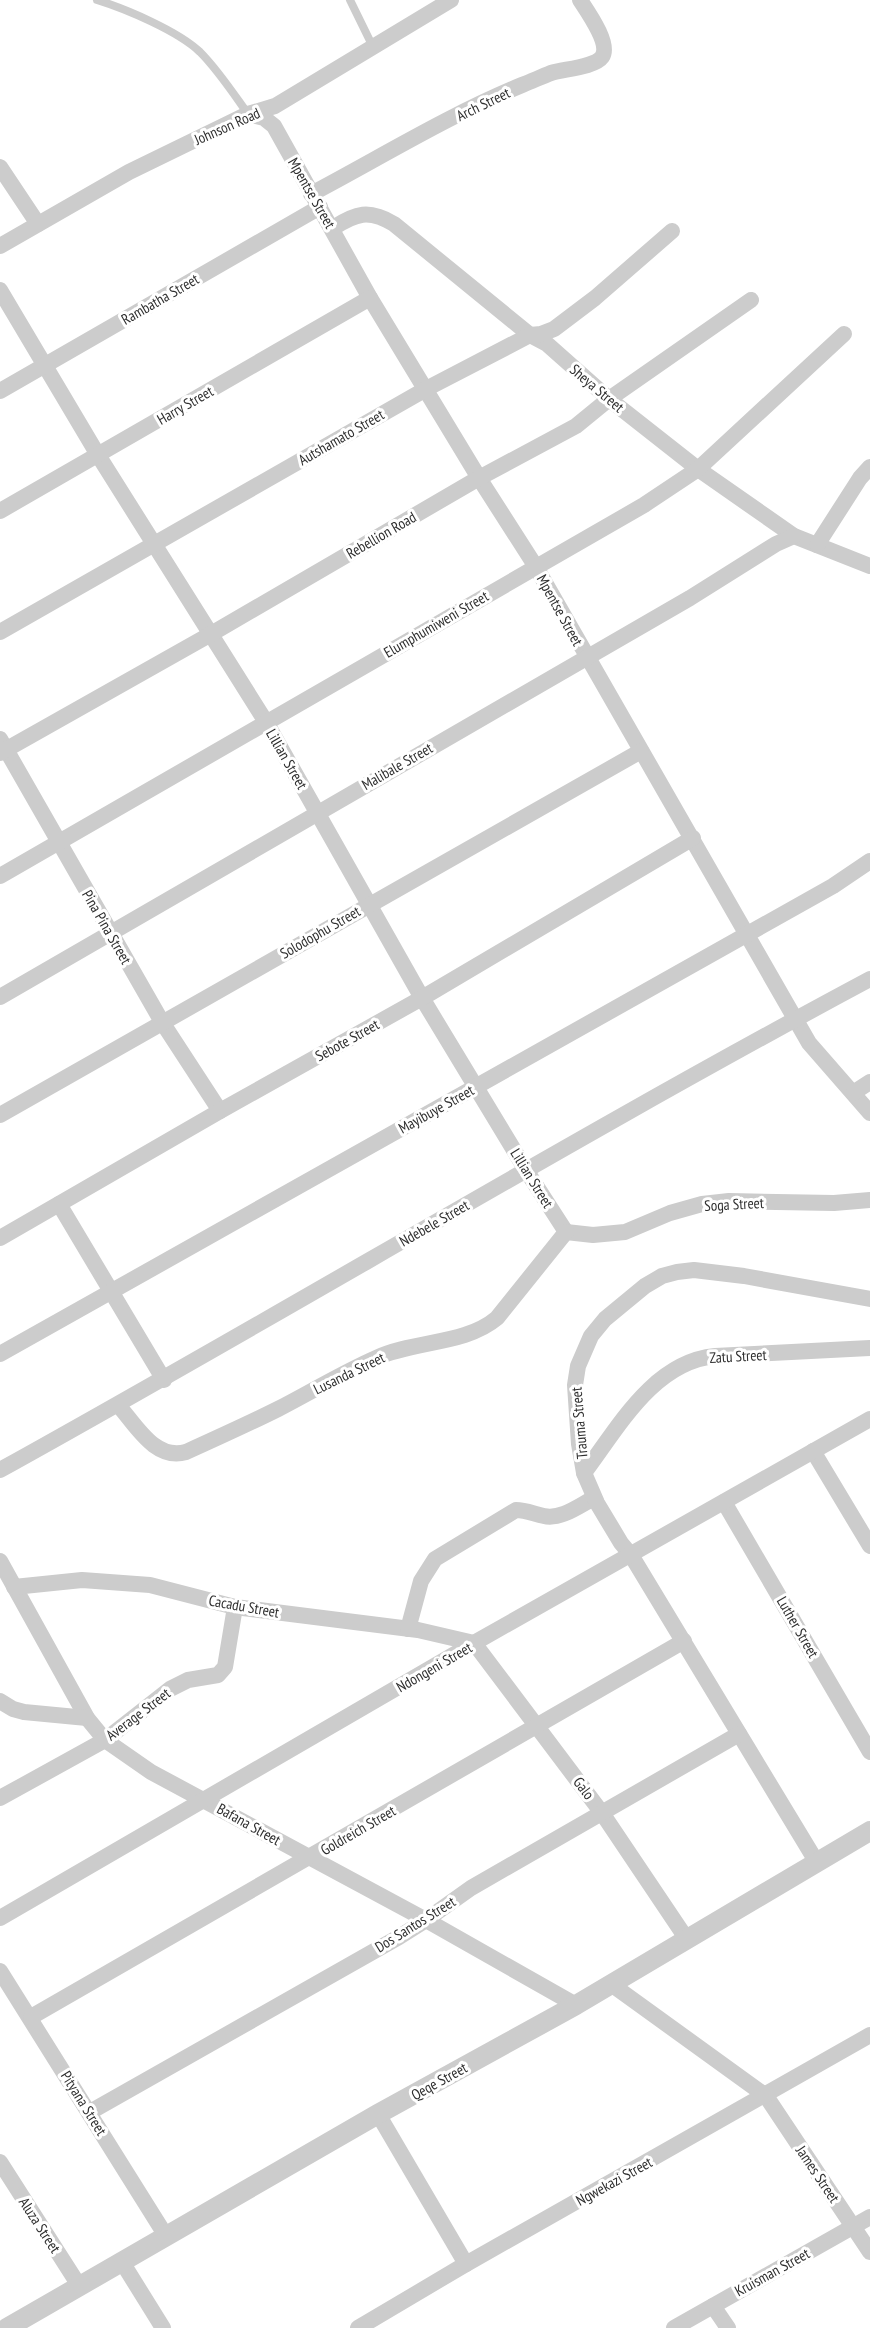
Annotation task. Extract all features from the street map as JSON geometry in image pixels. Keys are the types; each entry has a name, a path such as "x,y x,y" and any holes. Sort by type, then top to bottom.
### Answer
{"street":[{"name":"Johnson Road","path":"0,246 129,172 248,114 275,106 451,0"},
{"name":"Arch Street","path":"316,200 492,97 554,72 601,60 604,45 599,31 580,0"},
{"name":"Mpentse Street","path":"248,114 264,118 274,126 333,228 370,298 536,567 814,1051 870,1113"},
{"path":"0,167 38,224"},
{"name":"Rambatha Street","path":"0,391 316,200"},
{"name":"Sheya Street","path":"333,228 356,215 376,214 385,218 530,335 547,344 609,399 698,469 794,536 870,566"},
{"name":"Autshamato Street","path":"0,632 426,389 530,335 555,329 596,298 672,231"},
{"name":"Lillian Street","path":"0,290 43,366 266,722 368,905 526,1170 566,1232"},
{"name":"Harry Street","path":"0,511 370,298"},
{"name":"Rebellion Road","path":"2,748 211,634 479,478 576,426 609,399 751,300"},
{"name":"Elumphumiweni Street","path":"0,876 644,505 698,469 844,334"},
{"path":"817,545 865,471 870,467"},
{"name":"Malibale Street","path":"0,997 690,598 776,544 794,536"},
{"name":"Pina Pina Street","path":"2,748 162,1022 220,1111"},
{"name":"Solodophu Street","path":"0,1115 641,751"},
{"name":"Sebote Street","path":"0,1238 220,1111 423,998 693,838"},
{"name":"Mayibuye Street","path":"0,1354 833,886 870,861"},
{"name":"Ndebele Street","path":"0,1470 164,1380 526,1170 870,979"},
{"path":"853,1093 870,1082"},
{"name":"Soga Street","path":"566,1232 593,1235 625,1232 670,1213 714,1203 834,1203 870,1200"},
{"path":"59,1204 113,1291 164,1380"},
{"name":"Lusanda Street","path":"118,1405 159,1450 173,1455 186,1452 376,1358 401,1348 466,1336 485,1328 496,1318 566,1232"},
{"name":"Trauma Street","path":"816,1861 684,1641 594,1498 584,1473 575,1385 578,1366 591,1336 605,1319 645,1286 670,1274 694,1270 744,1276 870,1299"},
{"name":"Zatu Street","path":"584,1473 640,1399 670,1371 687,1362 715,1356 870,1348"},
{"name":"Ndongeni Street","path":"0,1918 474,1643 870,1419"},
{"path":"813,1451 870,1546"},
{"path":"408,1629 421,1581 435,1559 516,1510 552,1517 561,1515 594,1498"},
{"name":"Luther Street","path":"724,1502 870,1752"},
{"name":"Bafana Street","path":"0,1561 87,1718 105,1740 150,1772 426,1920 576,2005"},
{"name":"Cacadu Street","path":"14,1587 82,1580 150,1585 235,1607 408,1629 474,1643"},
{"name":"Average Street","path":"0,1798 105,1740 170,1689 188,1680 218,1675 223,1671 235,1607"},
{"name":"Goldreich Street","path":"31,2017 684,1641"},
{"name":"Galo","path":"474,1643 602,1813 687,1938"},
{"path":"0,1701 13,1709 24,1712 87,1718"},
{"name":"Dos Santos Street","path":"90,2112 426,1920 471,1888 739,1734"},
{"name":"Qeqe Street","path":"7,2328 378,2115 576,2005 870,1831"},
{"name":"Pityana Street","path":"0,1971 31,2017 166,2236"},
{"path":"611,1984 766,2096"},
{"name":"Ngwekazi Street","path":"358,2328 466,2264 870,2035"},
{"name":"James Street","path":"766,2096 870,2252"},
{"path":"378,2115 466,2264"},
{"name":"Aluza Street","path":"0,2162 80,2287"},
{"name":"Kruisman Street","path":"674,2328 870,2217"},
{"path":"122,2262 163,2328"},
{"path":"713,2306 728,2328"}],"lane":[{"path":"97,0 120,8 192,45 219,74 248,114"},
{"path":"350,0 373,47"}]}
